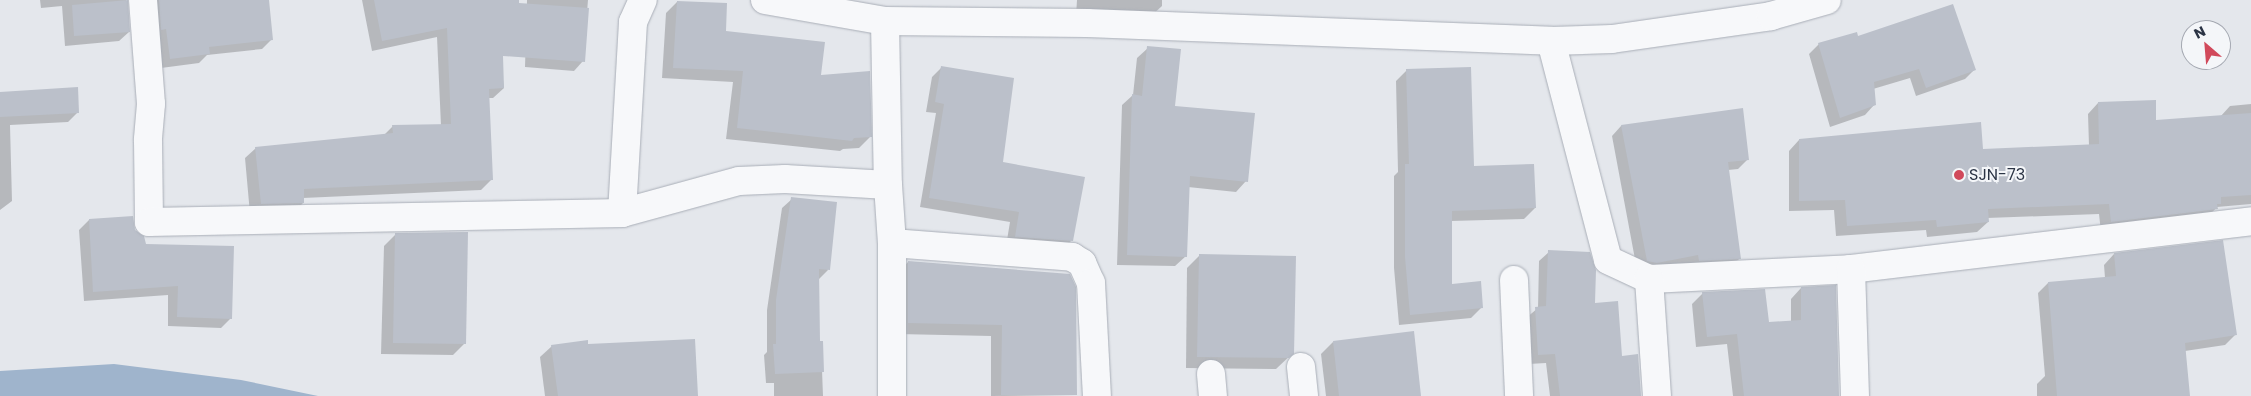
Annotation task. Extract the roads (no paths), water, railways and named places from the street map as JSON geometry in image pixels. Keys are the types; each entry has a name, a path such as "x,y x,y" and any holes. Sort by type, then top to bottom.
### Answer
{"street":[{"path":"143,0 151,104 148,140 149,222 622,213 739,181 785,179 888,185"},
{"path":"622,213 633,22 643,0"},
{"path":"765,0 885,21 1087,23 1551,41 1612,38 1771,16 1827,0"},
{"path":"885,21 888,185 892,243 892,396"},
{"path":"1551,41 1608,260 1649,279 1850,269 2251,221"},
{"path":"892,243 1072,256 1082,262 1091,283 1097,396"},
{"path":"1850,269 1855,396"},
{"path":"1649,279 1657,396"},
{"path":"1514,280 1519,396"},
{"path":"1301,367 1304,396"}],"water":[{"path":"114,364 241,380 318,396 0,396 0,371"}],"place":[{"name":"SJN-73","path":"1959,175"}]}
